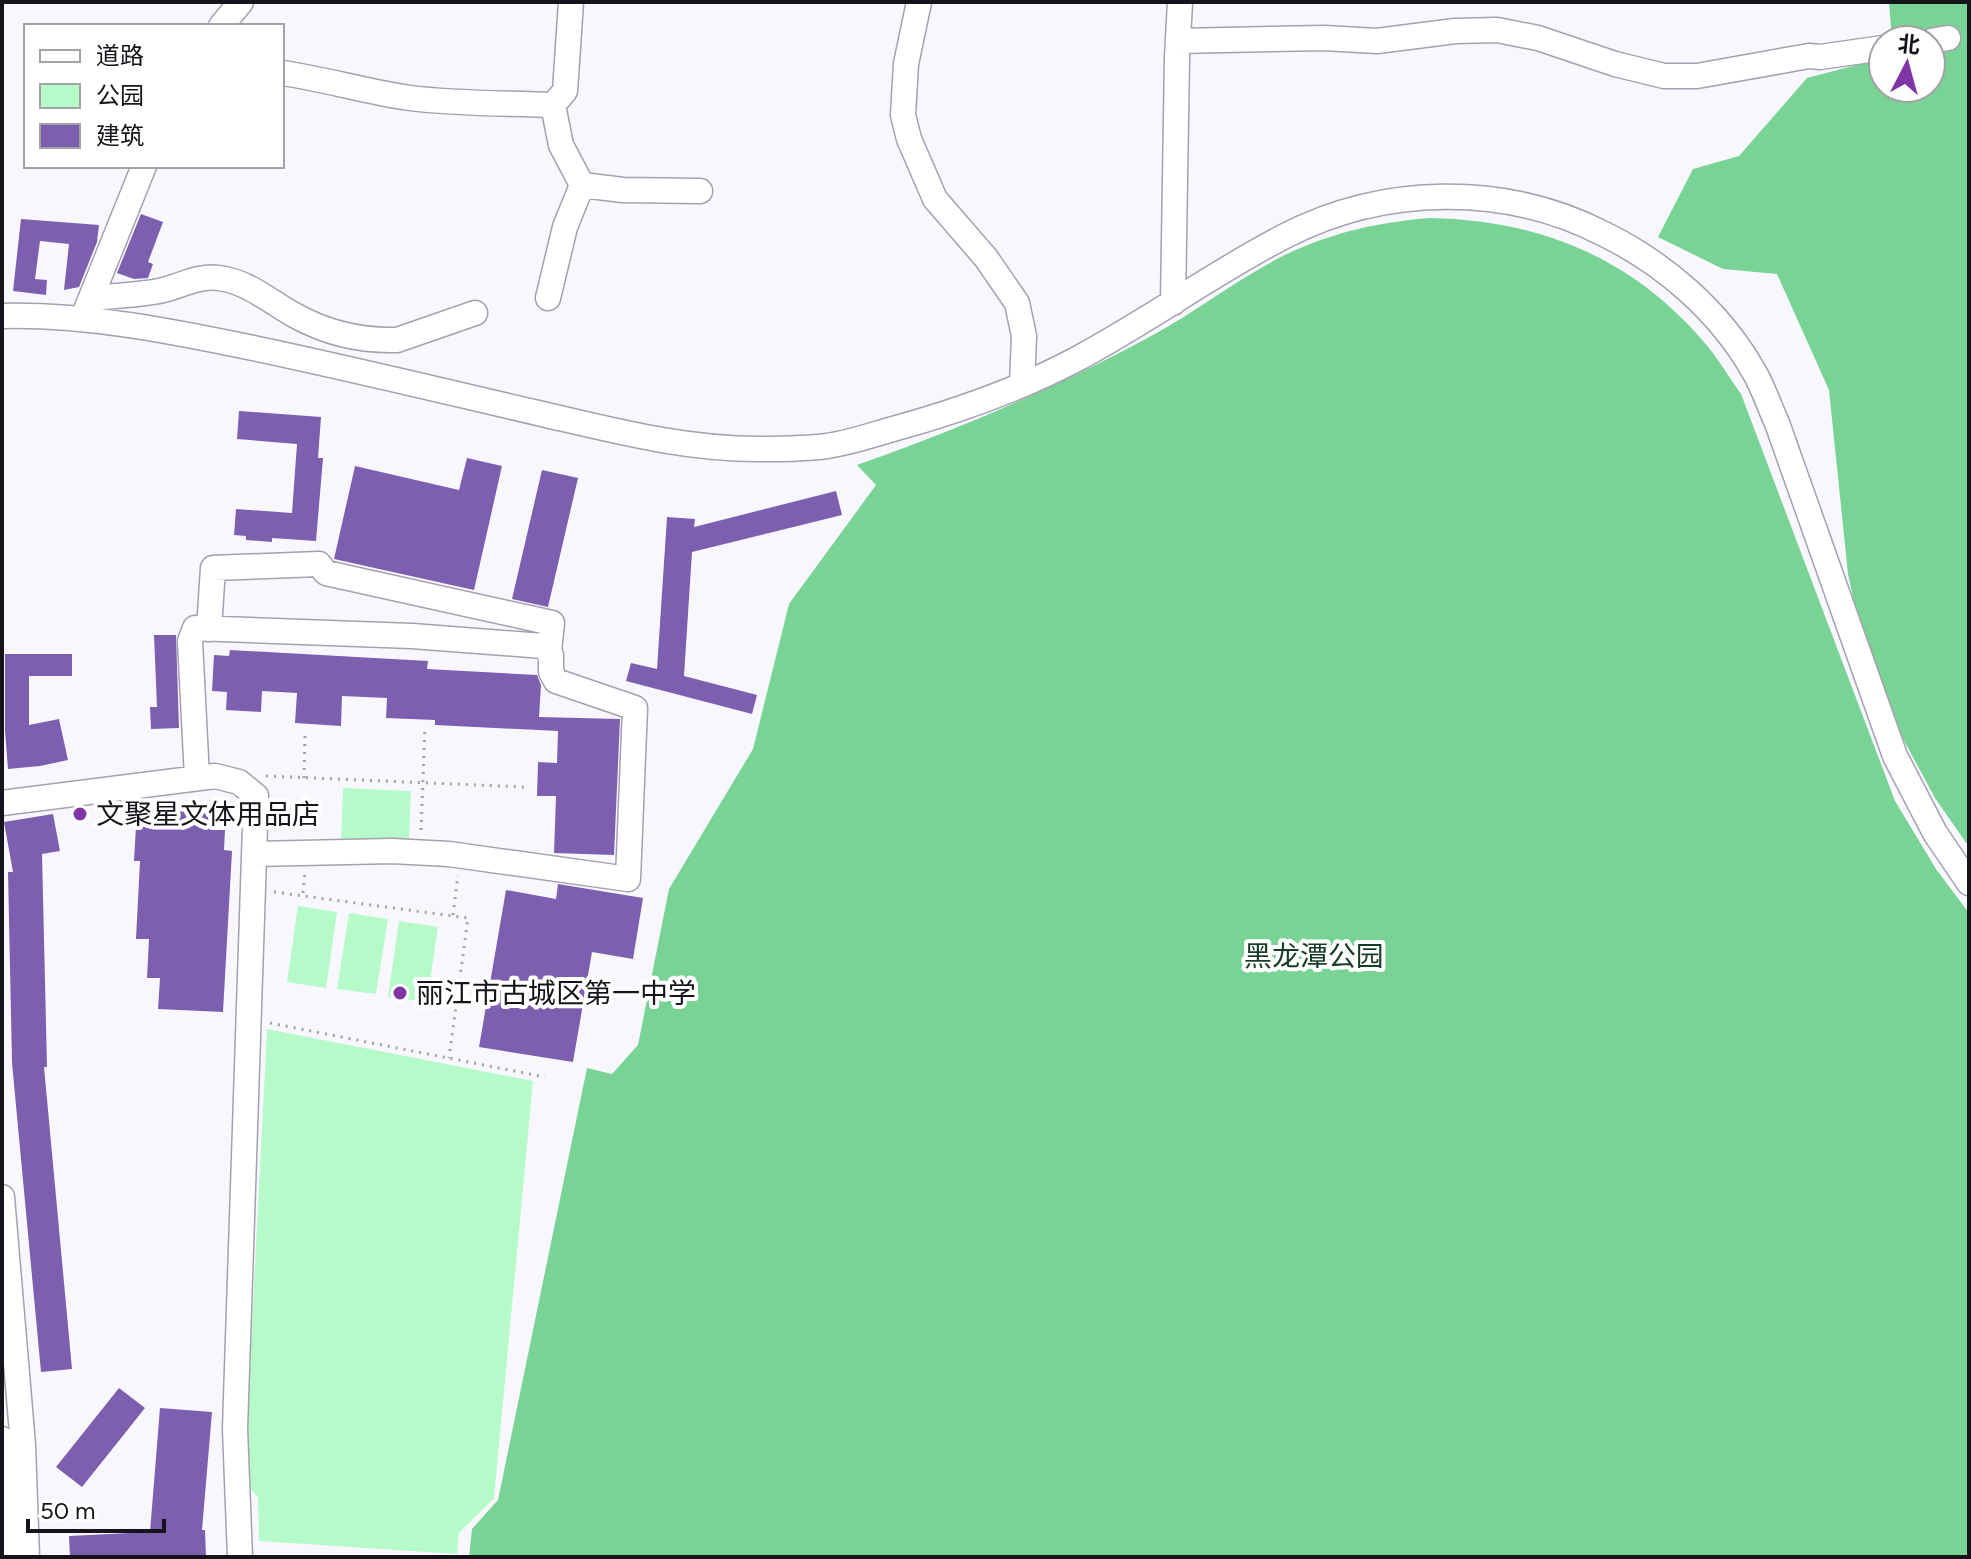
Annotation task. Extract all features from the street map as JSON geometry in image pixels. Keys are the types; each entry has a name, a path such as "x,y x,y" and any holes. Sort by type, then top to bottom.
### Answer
{"street":[{"path":"223,24 241,2"},
{"path":"553,105 565,91 571,2"},
{"path":"919,2 906,64 903,115 909,139 935,199 986,258 1017,303 1024,336 1022,385"},
{"path":"1173,303 1180,2"},
{"path":"1178,41 1324,38 1377,41 1455,31 1497,30 1538,38 1644,73 1697,76 1809,56 1867,50"},
{"path":"284,73 413,98 553,105"},
{"path":"548,298 565,227 582,185 561,145 553,105"},
{"path":"86,309 143,168"},
{"path":"582,185 623,190 700,191"},
{"path":"2,332 117,324 214,340 334,366 643,438 755,449 815,447 919,422 1022,385 1094,350 1283,237 1364,207 1417,198 1492,199 1545,210 1596,229 1647,258 1697,298 1728,334 1755,373 1777,423 1895,756 1935,833 1969,883"},
{"path":"2,316 86,309 209,277 222,278 260,293 318,327 343,334 397,340 475,313"},
{"path":"86,309 117,324"},
{"path":"334,366 343,334"},
{"path":"209,629 213,568 319,564 326,573 552,623 549,651 551,672 556,681 635,708 628,879 420,853 255,854"},
{"path":"197,778 190,641 195,628 412,636 543,646 549,651"},
{"path":"2,803 223,777 239,782 256,796 235,1429 240,1557"},
{"path":"2,1197 24,1459 27,1557"},
{"path":"2,1439 7,1557"}],"path":[{"path":"420,853 425,726"},
{"path":"304,778 305,735"},
{"path":"239,782 257,776 524,787"},
{"path":"453,916 461,856"},
{"path":"254,891 468,918 449,1058"},
{"path":"250,1020 545,1077"}],"green space":[{"path":"1889,2 1969,2 1969,847 1935,798 1901,735 1884,696 1857,616 1848,574 1829,390 1777,274 1723,269 1658,237 1693,169 1739,156 1807,78 1867,62 1867,104 1947,104 1947,24 1891,24"},
{"name":"黑龙潭公园","path":"1430,218 1511,227 1584,251 1619,269 1651,291 1681,317 1709,348 1741,394 1895,801 1936,869 1969,913 1969,1557 469,1557 472,1529 498,1500 587,1068 612,1074 638,1045 669,889 753,749 789,604 876,485 857,465 934,437 1044,390 1153,335 1289,253 1358,229"},
{"path":"343,788 411,791 409,839 402,845 341,843"},
{"path":"298,906 337,912 326,988 287,982"},
{"path":"349,913 388,919 376,994 337,989"},
{"path":"399,921 438,927 427,1002 388,997"},
{"path":"267,1029 533,1081 494,1498 459,1533 457,1554 259,1541 258,1497 244,1483"}],"building":[{"path":"141,214 163,222 148,262 153,264 148,278 134,279 117,273"},
{"path":"21,219 99,225 97,242 79,287 64,290 69,244 40,241 35,279 47,280 46,295 13,291"},
{"path":"239,411 321,417 318,458 323,458 316,541 272,538 272,542 246,540 246,536 234,535 236,509 292,513 297,444 237,439"},
{"path":"467,458 502,466 474,590 334,559 355,466 459,490"},
{"path":"542,470 578,478 548,607 512,599"},
{"path":"836,491 842,515 692,552 684,676 757,695 752,714 626,681 631,663 657,669 667,517 695,519 694,527"},
{"path":"154,635 176,635 179,728 151,729 150,707 157,707"},
{"path":"230,650 428,661 427,669 537,675 541,685 539,717 620,719 614,855 554,853 556,796 537,796 538,762 557,763 558,731 435,725 435,720 386,718 387,698 342,696 341,726 295,723 297,693 262,691 261,712 226,710 227,692 212,691 214,655 229,656"},
{"path":"5,654 72,654 72,676 29,676 29,725 59,719 68,760 8,769"},
{"path":"137,809 212,813 211,830 225,830 224,850 232,851 223,1012 158,1009 160,978 147,978 149,939 136,939 140,861 134,861"},
{"path":"53,814 60,851 42,854 47,1067 44,1067 72,1369 41,1372 12,1063 8,872 13,872 4,822"},
{"path":"558,884 643,898 633,959 592,952 573,1062 479,1047 506,890 556,899"},
{"path":"119,1388 145,1408 82,1487 56,1467"},
{"path":"160,1408 212,1412 202,1530 205,1530 206,1557 70,1557 69,1536 150,1532"}],"place":[{"name":"文聚星文体用品店","path":"80,814"},
{"name":"丽江市古城区第一中学","path":"400,993"}]}
